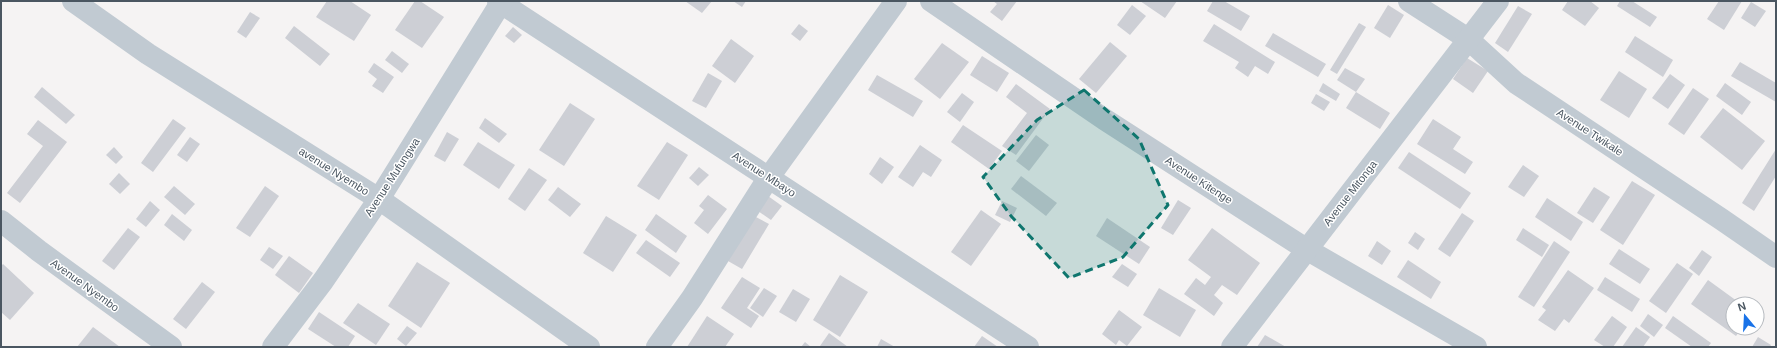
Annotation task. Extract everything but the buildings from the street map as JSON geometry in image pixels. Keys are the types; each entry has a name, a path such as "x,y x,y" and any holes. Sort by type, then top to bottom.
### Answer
{"street":[{"name":"avenue Nyembo","path":"74,1 148,54 379,199 589,347"},
{"path":"657,347 692,298 769,177 896,1"},
{"name":"Avenue Kitenge","path":"931,1 1104,119 1306,249 1476,347"},
{"name":"Avenue Twikale","path":"1409,1 1468,39 1516,83 1721,218 1776,257"},
{"name":"Avenue Mitonga","path":"1232,347 1498,1"},
{"name":"Avenue Mufungwa","path":"273,347 323,281 379,199 501,2"},
{"name":"Avenue Mbayo","path":"501,2 1028,347"},
{"name":"Avenue Nyembo","path":"1,221 39,251 171,347"}],"highlighted area":[{"path":"1084,90 1139,139 1168,205 1123,257 1069,278 1011,216 983,177 1037,120"}]}
